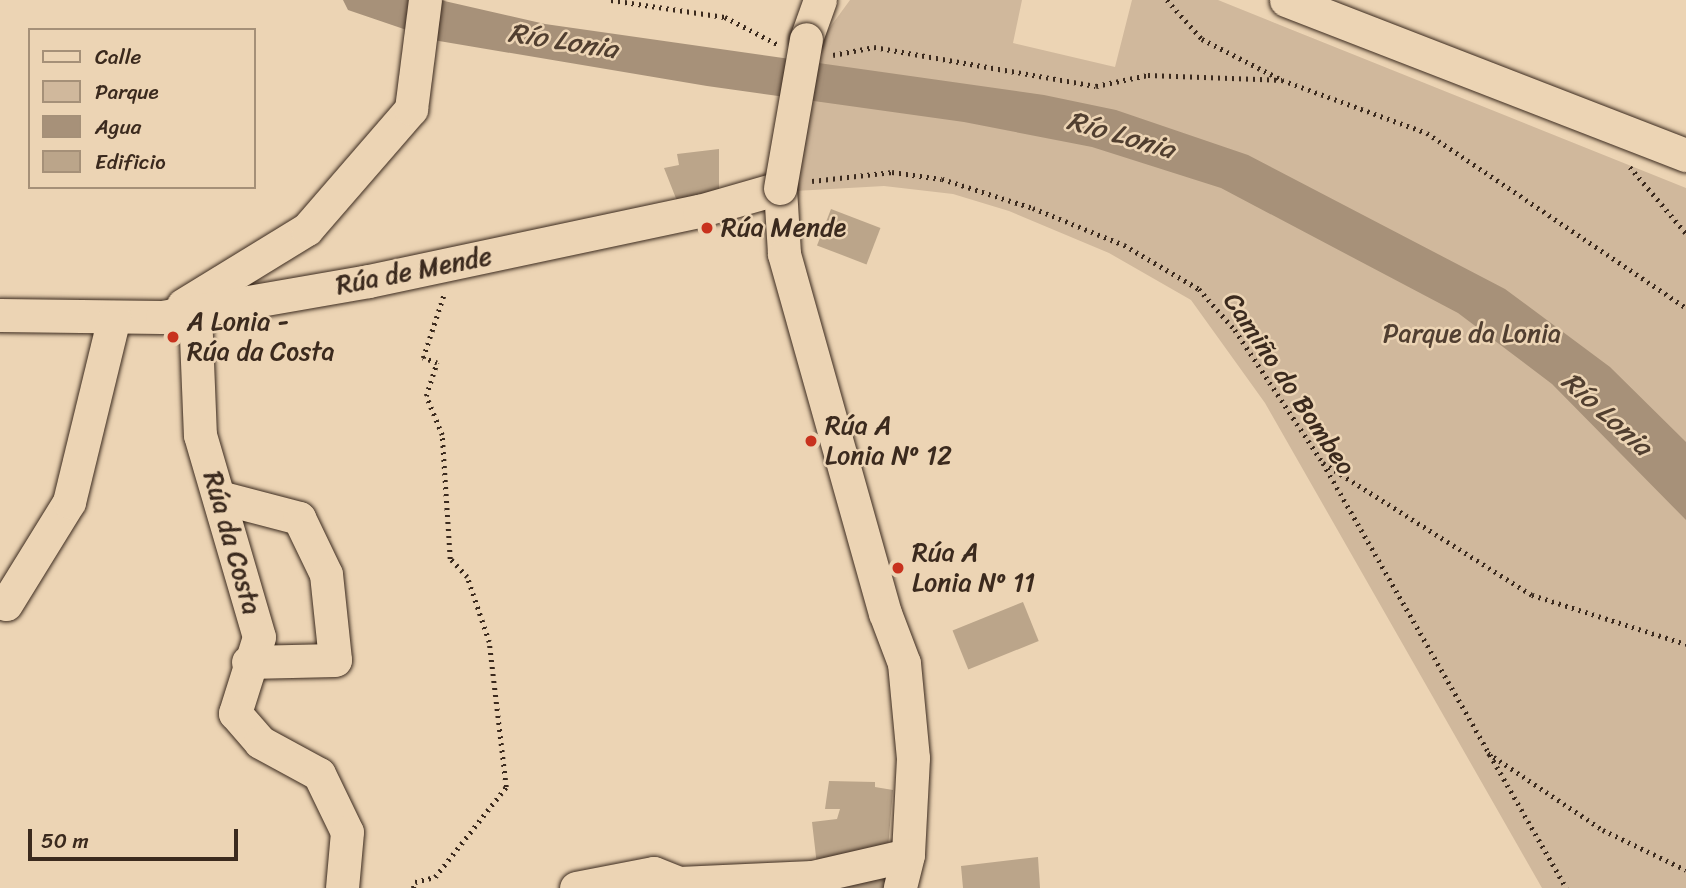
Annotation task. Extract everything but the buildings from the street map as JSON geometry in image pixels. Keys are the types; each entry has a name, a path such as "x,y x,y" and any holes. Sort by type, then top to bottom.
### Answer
{"street":[{"path":"162,317 307,229 411,108 425,0"},
{"path":"820,0 807,46 780,188 784,254 885,613 904,663 913,758 908,855 900,888"},
{"path":"1286,0 1686,155"},
{"name":"Rúa de Mende","path":"0,315 162,317 195,312 454,264 699,211 780,188"},
{"name":"Rúa da Costa","path":"195,312 200,435 259,637 248,663 234,713 260,742 319,774 347,832 342,888"},
{"path":"0,602 6,604 69,502 114,317"},
{"path":"219,497 299,518 326,574 335,660 248,663"},
{"path":"576,888 654,873 678,883 812,877 908,855"}],"path":[{"path":"611,0 725,17 840,56 874,47 1096,86 1148,75 1282,80"},
{"path":"1167,0 1202,38 1282,80 1427,133 1686,308"},
{"path":"1624,159 1686,233"},
{"name":"Camiño do Bombeo","path":"780,188 830,177 892,172 942,178 1033,208 1124,245 1199,289 1235,330 1323,463 1566,888"},
{"path":"413,888 415,883 435,877 506,787 489,642 467,577 450,559 442,435 426,396 437,363 423,358 454,264"},
{"path":"1323,463 1532,595 1686,644"},
{"path":"1486,752 1603,830 1686,870"}],"green space":[{"name":"Parque da Lonia","path":"850,0 1022,0 1013,43 1115,67 1132,0 1218,0 1686,188 1686,888 1542,888 1265,403 1191,300 1109,253 1009,211 953,194 884,186 795,191 823,37"}],"water":[{"name":"Río Lonia","path":"343,0 440,0 545,24 1044,95 1116,110 1248,155 1505,289 1610,367 1686,442 1686,520 1552,384 1458,313 1221,188 1092,147 964,122 707,86 439,41 348,10"}],"place":[{"name":"Rúa Mende","path":"707,228"},
{"name":"A Lonia - Rúa da Costa","path":"173,337"},
{"name":"Rúa A Lonia Nº 12","path":"811,441"},
{"name":"Rúa A Lonia Nº 11","path":"898,568"}]}
